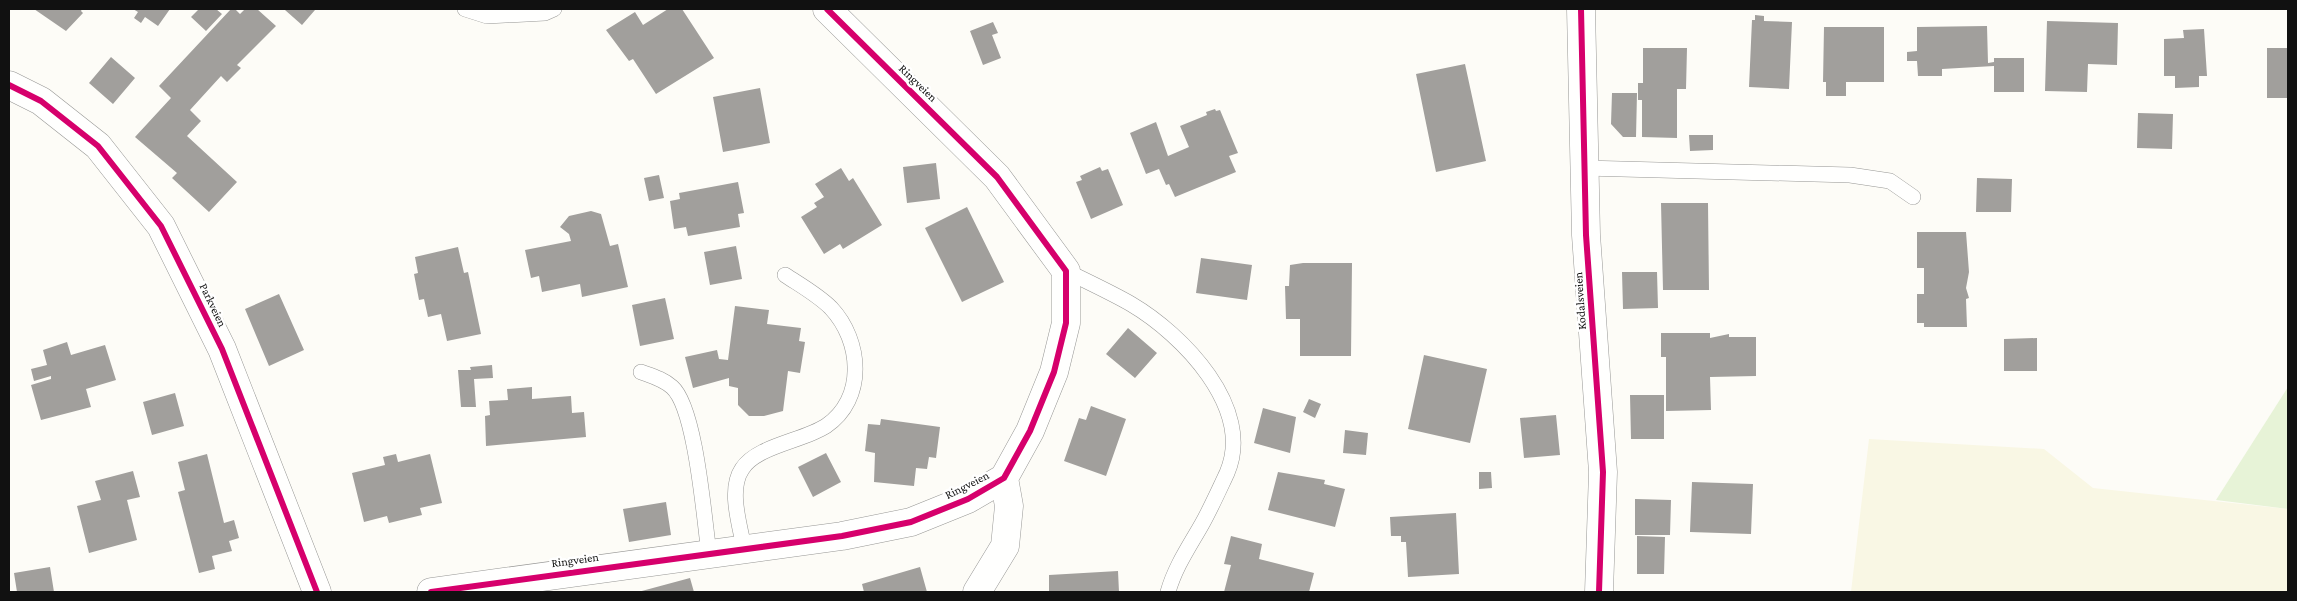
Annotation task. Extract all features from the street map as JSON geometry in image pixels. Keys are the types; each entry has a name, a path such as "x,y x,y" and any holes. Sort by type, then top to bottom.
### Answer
{"street":[{"name":"Ringveien","path":"431,592 842,536 912,522 968,499 1004,478 1030,430 1054,372 1066,323 1066,271 997,177 827,9"},
{"name":"Kodalsveien","path":"1581,9 1584,168 1603,472 1599,592"},
{"name":"Parkveien","path":"9,85 41,101 98,146 161,226 222,349 317,592"},
{"path":"977,592 1005,546 1009,506 1004,478"}],"lane":[{"path":"466,9 487,16 545,14 554,9"},
{"path":"1584,168 1850,174 1890,181 1913,197"},
{"path":"1066,271 1132,305 1162,327 1204,369 1219,390 1231,422 1233,437 1228,471 1202,524 1181,556 1168,592"},
{"path":"744,548 736,504 737,482 740,470 748,461 760,454 803,437 825,426 836,417 846,405 856,372 852,343 846,329 832,309 785,275"},
{"path":"641,372 659,378 674,388 686,411 693,440 709,553"}],"shaded area":[{"path":"1869,439 2044,449 2093,488 2288,509 2288,592 1851,592"}],"green space":[{"path":"2288,387 2288,509 2216,500"}],"building":[{"path":"34,9 82,9 83,13 66,31"},
{"path":"133,9 170,9 158,26 145,17 141,23 134,18 138,12"},
{"path":"199,9 216,9 222,14 206,31 191,17"},
{"path":"231,9 235,9 240,14 245,9 257,9 276,26 237,65 241,68 227,82 221,76 190,110 201,121 187,136 237,182 209,212 172,178 177,173 135,137 171,98 159,86"},
{"path":"286,9 313,9 315,10 302,25"},
{"path":"668,9 682,9 714,58 656,94 633,59 629,61 606,30 635,12 643,25"},
{"path":"1755,15 1764,16 1764,21 1792,22 1789,89 1749,87 1752,20 1755,20"},
{"path":"2047,21 2118,23 2117,65 2088,64 2087,92 2045,91"},
{"path":"993,22 998,33 992,35 1001,58 983,65 970,31"},
{"path":"1987,26 1988,63 1994,62 1994,58 2024,58 2024,92 1994,92 1994,66 1942,69 1942,76 1918,76 1917,61 1907,61 1907,52 1917,51 1917,27"},
{"path":"1824,27 1884,27 1884,82 1846,82 1846,96 1826,96 1826,82 1823,82"},
{"path":"2204,29 2207,76 2199,76 2199,87 2175,88 2175,76 2164,76 2164,39 2184,38 2183,30"},
{"path":"1643,48 1687,48 1686,89 1677,89 1677,138 1642,137 1642,100 1638,100 1638,83 1643,83"},
{"path":"2267,48 2288,48 2288,98 2267,98"},
{"path":"111,57 135,78 113,104 89,83"},
{"path":"1465,64 1486,161 1436,172 1416,74"},
{"path":"760,88 770,143 723,152 713,97"},
{"path":"1612,93 1637,93 1636,137 1623,137 1611,124"},
{"path":"1215,109 1216,111 1220,110 1238,153 1229,156 1236,172 1175,197 1169,184 1166,185 1159,169 1146,174 1130,133 1156,122 1168,156 1189,147 1180,126 1207,115 1206,112"},
{"path":"2138,113 2173,114 2172,149 2137,148"},
{"path":"1689,135 1713,135 1713,150 1690,151"},
{"path":"936,163 940,199 907,203 903,167"},
{"path":"1100,167 1102,171 1108,169 1123,205 1091,219 1076,182 1082,180 1080,176"},
{"path":"841,168 849,181 853,178 882,225 843,249 840,244 824,254 801,217 817,207 814,203 824,197 815,184"},
{"path":"659,175 664,198 649,201 644,178"},
{"path":"1977,178 2012,179 2011,212 1976,212"},
{"path":"738,182 744,213 738,214 740,227 688,236 686,227 674,229 670,201 680,199 679,193"},
{"path":"1661,203 1708,203 1709,290 1663,290"},
{"path":"967,207 1004,282 962,302 925,228"},
{"path":"591,211 601,214 610,246 618,244 628,287 582,297 580,284 542,292 539,276 531,278 525,250 571,241 569,234 560,227 569,216"},
{"path":"1917,232 1966,232 1969,272 1966,288 1969,298 1966,299 1967,327 1924,327 1924,323 1917,323 1917,294 1924,294 1924,268 1917,268"},
{"path":"736,246 742,279 710,285 704,252"},
{"path":"458,247 464,273 468,272 481,334 447,341 441,314 428,317 424,299 419,300 414,274 418,273 415,257"},
{"path":"1201,258 1252,265 1247,300 1196,293"},
{"path":"1303,263 1352,263 1351,356 1300,356 1300,319 1286,319 1285,286 1289,286 1290,265"},
{"path":"1622,272 1657,272 1658,308 1623,309"},
{"path":"279,294 304,350 269,366 245,309"},
{"path":"665,298 674,339 640,346 632,305"},
{"path":"735,306 769,310 767,324 801,328 799,341 805,342 800,373 788,371 783,411 764,416 749,416 738,405 738,388 729,386 729,378 693,388 685,357 717,350 719,359 728,360"},
{"path":"1128,328 1157,353 1135,378 1106,354"},
{"path":"1661,333 1710,333 1710,338 1729,334 1729,337 1756,337 1756,376 1710,377 1711,410 1666,411 1666,357 1661,357"},
{"path":"2037,338 2037,371 2004,371 2004,339"},
{"path":"67,342 71,355 105,345 116,380 86,389 91,407 41,420 31,385 51,379 51,376 34,381 31,369 47,365 43,350"},
{"path":"1424,355 1487,369 1470,443 1408,429"},
{"path":"492,365 493,378 474,379 476,407 461,407 458,370 471,370 470,367"},
{"path":"532,387 532,399 571,396 572,413 584,412 586,437 486,446 485,416 490,415 489,401 508,400 507,389"},
{"path":"175,393 184,426 152,435 143,402"},
{"path":"1630,395 1664,395 1664,439 1631,439"},
{"path":"1309,399 1321,404 1315,418 1303,412"},
{"path":"1091,406 1126,419 1106,476 1064,461 1079,418 1086,420"},
{"path":"1263,408 1296,417 1290,453 1254,443"},
{"path":"1556,415 1560,455 1524,458 1520,418"},
{"path":"881,419 940,427 936,458 929,457 927,469 916,468 914,486 874,482 875,453 865,451 868,424 880,425"},
{"path":"1345,430 1368,433 1366,455 1343,453"},
{"path":"826,453 841,482 813,497 798,467"},
{"path":"207,454 224,523 234,520 239,538 229,541 232,551 212,556 215,569 199,573 178,492 185,490 178,462"},
{"path":"396,454 398,462 430,454 442,503 420,508 422,515 389,523 387,516 364,522 352,473 385,465 383,457"},
{"path":"133,471 140,497 127,500 137,540 89,553 77,506 101,500 95,481"},
{"path":"1278,472 1325,480 1324,484 1345,489 1335,527 1268,510"},
{"path":"1479,472 1491,472 1492,488 1479,489"},
{"path":"1692,482 1753,484 1751,534 1690,532"},
{"path":"1635,499 1671,500 1670,535 1635,535"},
{"path":"666,502 671,535 629,542 623,509"},
{"path":"1456,513 1459,574 1408,577 1406,542 1401,542 1401,536 1391,536 1390,517"},
{"path":"1231,536 1262,544 1259,559 1314,573 1309,592 1224,592 1231,565 1224,564"},
{"path":"1637,536 1665,537 1664,574 1637,574"},
{"path":"50,567 54,592 17,592 14,573"},
{"path":"920,567 927,592 864,592 862,584"},
{"path":"1118,571 1119,592 1049,592 1049,575"},
{"path":"690,578 694,592 638,592"}],"cycle path":[{"path":"431,592 842,536 911,522 968,499 1004,478 1030,431 1054,372 1066,323 1066,271 997,177 827,9"},
{"path":"1581,9 1586,235 1603,472 1599,592"},
{"path":"9,85 41,101 98,146 161,226 222,349 317,592"}]}
